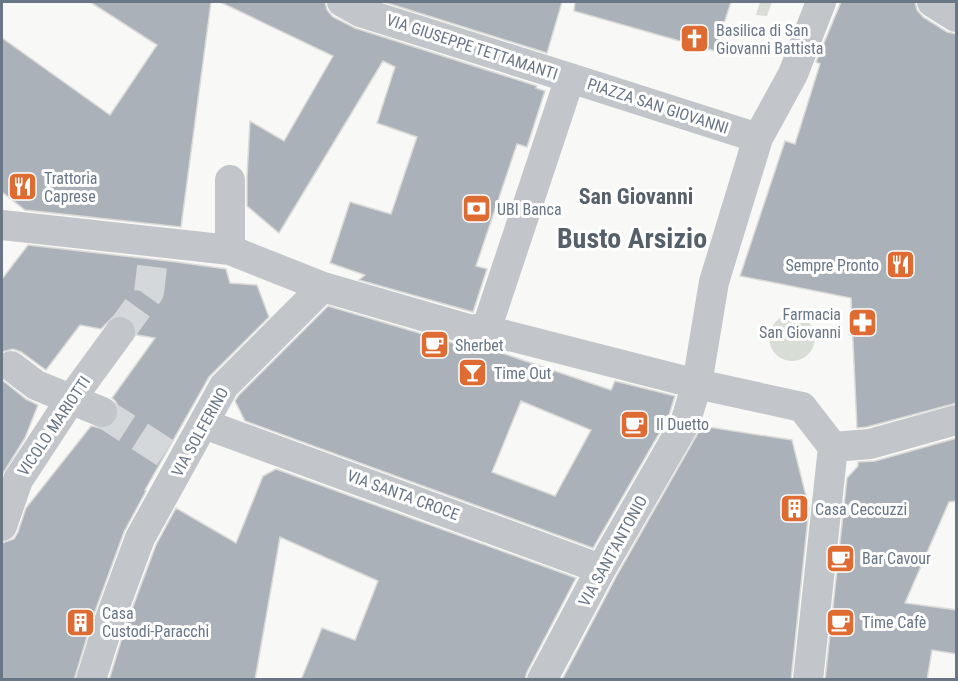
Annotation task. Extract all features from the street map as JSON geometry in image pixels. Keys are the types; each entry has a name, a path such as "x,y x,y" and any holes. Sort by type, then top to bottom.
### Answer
{"street":[{"name":"VIA GIUSEPPE TETTAMANTI","path":"342,2 360,12 570,78"},
{"path":"697,384 714,282 758,138 793,74 821,2"},
{"path":"932,2 957,17"},
{"name":"PIAZZA SAN GIOVANNI","path":"477,330 570,78 758,138"},
{"path":"230,180 230,250"},
{"path":"2,225 154,251 230,250 323,287 477,330 697,384 802,407 834,447 808,680"},
{"name":"VIA SOLFERINO","path":"92,680 110,619 140,538 174,458 204,424 224,386 323,287"},
{"name":"VICOLO MARIOTTI","path":"2,526 18,480 71,399 120,332"},
{"path":"11,366 36,385 102,412"},
{"name":"VIA SANT'ANTONIO","path":"542,680 601,569 685,423 697,384"},
{"path":"834,447 870,444 957,420"},
{"name":"VIA SANTA CROCE","path":"204,424 601,569"}],"shaded area":[{"path":"760,2 772,2 767,16 756,15"},
{"path":"792,315 808,322 815,338 808,354 792,361 776,354 769,338 776,322"}],"building":[{"path":"90,2 211,2 181,227 25,210 2,192 2,38 110,115 157,45"},
{"path":"220,2 325,2 327,10 333,17 355,28 537,86 536,88 545,91 527,147 517,144 476,266 487,269 473,312 359,280 365,275 330,263 350,202 391,214 417,137 377,123 395,67 383,61 279,233 247,206 250,121 284,141 333,56"},
{"path":"384,2 562,2 547,53"},
{"name":"Basilica di San Giovanni Battista","path":"575,2 731,2 715,51 574,11"},
{"path":"841,2 915,2 917,10 923,17 947,32 957,34 957,403 857,428 851,298 740,276 785,141 795,144 820,64 816,62"},
{"path":"28,245 226,269 230,283 257,285 269,317 209,377 145,490 124,532 94,614 74,680 2,680 2,543 14,539 26,508 91,426 105,429 118,419 119,409 112,398 155,338 137,335 135,325 130,318 121,315 113,317 101,329 80,325 46,370 21,352 13,349 2,352 2,279"},
{"path":"328,306 463,346 493,350 611,390 615,381 675,396 668,418 593,548 245,421 235,401","holes":["521,401 591,430 555,496 492,472"]},
{"path":"2,380 26,399 38,405 25,438 2,475"},
{"path":"702,426 792,440 809,508 791,680 562,680 616,577"},
{"path":"957,438 957,501 949,502 905,603 957,610 957,654 932,650 927,680 825,680 847,478 858,466 858,462 875,461"},
{"path":"276,469 576,578 525,680 301,680 322,628 355,640 378,581 280,537 255,680 109,680 126,625 156,545 176,508 236,543 263,476"}],"tunnel":[{"path":"120,332 149,292 153,259"},
{"path":"102,412 167,454"}],"place":[{"name":"Basilica di San Giovanni Battista","path":"695,39"},
{"name":"Trattoria Caprese","path":"23,187"},
{"name":"UBI Banca","path":"476,209"},
{"name":"Sempre Pronto","path":"900,265"},
{"name":"Farmacia San Giovanni","path":"862,323"},
{"name":"Sherbet","path":"434,345"},
{"name":"Time Out","path":"473,373"},
{"name":"Il Duetto","path":"635,424"},
{"name":"Casa Ceccuzzi","path":"794,509"},
{"name":"Bar Cavour","path":"841,558"},
{"name":"Casa Custodi-Paracchi","path":"81,622"},
{"name":"Time Cafè","path":"841,622"}],"district":[{"name":"San Giovanni","path":"636,196"},
{"name":"Busto Arsizio","path":"632,238"}]}
